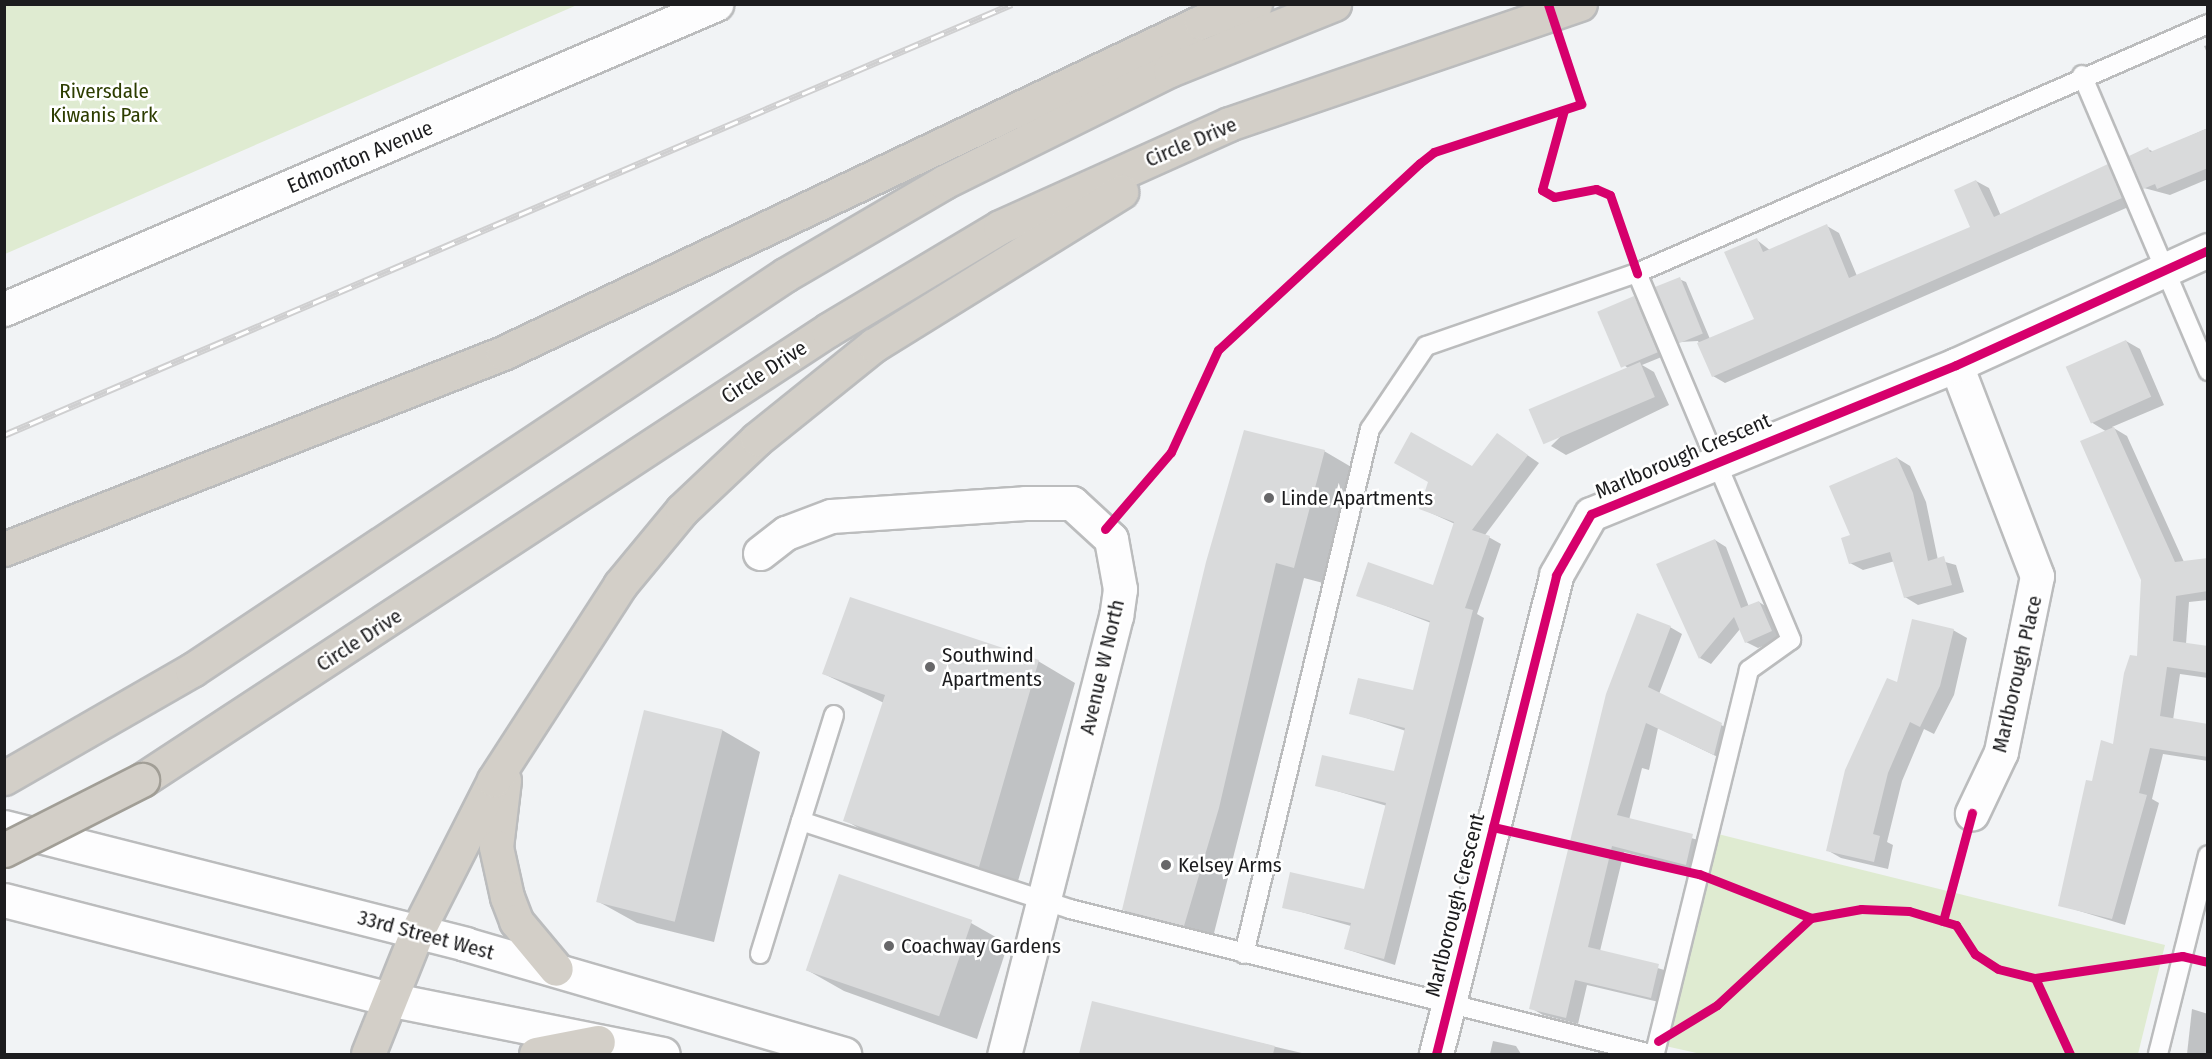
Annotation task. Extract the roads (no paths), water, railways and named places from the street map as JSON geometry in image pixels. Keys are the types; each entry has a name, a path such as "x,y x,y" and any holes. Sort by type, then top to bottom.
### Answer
{"highway":[{"path":"4,549 503,353 1202,22 1255,4"},
{"path":"4,778 58,751 192,670 785,275 944,182 1170,70 1334,4"},
{"name":"Circle Drive","path":"4,850 142,780 838,324 1000,227 1229,124 1580,4"},
{"path":"368,1054 393,1000 417,932 527,723 649,549 719,473 790,410 874,345 1229,124"},
{"path":"527,723 500,795 496,847 516,921 556,969"},
{"path":"536,1054 598,1042"}],"street":[{"name":"Edmonton Avenue","path":"4,309 716,4"},
{"name":"Marlborough Crescent","path":"1436,1054 1556,576 1591,514 1713,460 1956,364 2208,250"},
{"name":"Marlborough Place","path":"1956,364 2037,576 2001,752 1972,813"},
{"name":"Avenue W North","path":"760,553 786,533 831,516 1072,503 1106,529 1119,561 1120,589 1046,901 1004,1054"},
{"name":"33rd Street West","path":"4,827 556,969 844,1054"},
{"path":"4,900 393,1000 663,1054"}],"lane":[{"path":"1244,954 1370,429 1426,346 1637,273 2082,75 2208,24"},
{"path":"2082,75 2208,371"},
{"path":"1637,273 1713,460 1791,640 1749,669 1655,1054"},
{"path":"760,954 834,715"},
{"path":"801,821 1046,901 1448,1006 1651,1054"},
{"path":"2158,1054 2208,855"}],"railway":[{"path":"4,435 1012,4"}],"place":[{"name":"Linde Apartments","path":"1269,498"},
{"name":"Southwind Apartments","path":"930,667"},
{"name":"Kelsey Arms","path":"1166,865"},
{"name":"Coachway Gardens","path":"889,946"}],"park label":[{"name":"Riversdale Kiwanis Park","path":"104,103"}]}
